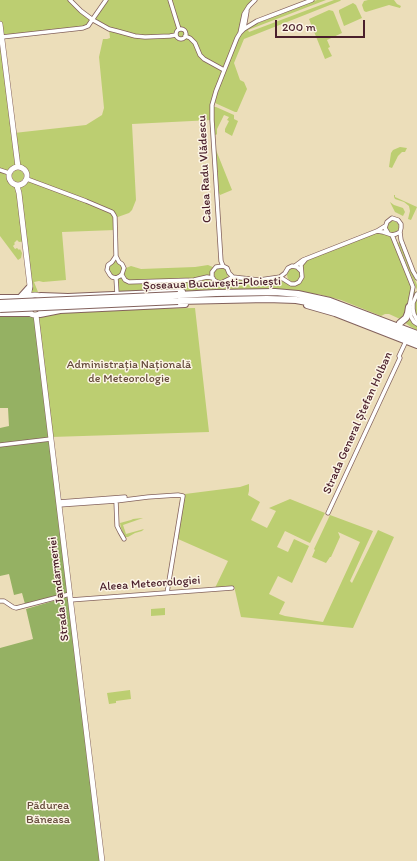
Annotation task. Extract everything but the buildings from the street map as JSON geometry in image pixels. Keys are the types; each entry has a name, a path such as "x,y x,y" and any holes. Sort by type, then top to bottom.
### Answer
{"highway":[{"path":"20,298 29,287"},
{"path":"41,296 68,297 178,292 216,293"},
{"name":"Șoseaua București-Ploiești","path":"0,309 178,298 216,293 275,292 341,305 417,334"},
{"path":"297,297 311,294 340,300 417,330"},
{"path":"297,297 312,307 335,313 417,345"},
{"name":"Șoseaua București-Ploiești","path":"0,304 178,298 217,301 297,297"},
{"path":"0,298 27,298"},
{"name":"Șoseaua București-Ploiești","path":"314,300 417,340"},
{"path":"38,314 60,310 178,305 217,301"},
{"path":"400,323 406,318 409,307"},
{"path":"0,313 30,313"}],"street":[{"path":"70,0 80,11 109,29 136,36 159,37 176,35"},
{"path":"2,37 83,28 88,26 93,20 106,0"},
{"path":"170,0 179,29 176,32 176,35"},
{"name":"Calea Radu Vlădescu","path":"223,266 221,262 212,112 214,98 240,33 247,10 255,0"},
{"name":"Calea Radu Vlădescu","path":"240,33 247,25 312,0"},
{"path":"244,18 257,21"},
{"path":"244,18 247,25"},
{"path":"0,24 18,167"},
{"path":"179,29 184,30 186,33 185,36"},
{"path":"176,35 180,39 185,36"},
{"path":"185,36 190,38 195,43 200,55 204,59 224,70"},
{"path":"18,167 26,170 28,176 26,182 19,185 14,185 10,182 9,173 14,168 18,167"},
{"path":"0,170 9,173"},
{"path":"27,179 112,212 115,218 116,256 124,268 122,275 116,278"},
{"path":"19,185 21,189 29,255 29,287 25,301 25,308 30,313 38,314 44,310 44,301 41,296 34,294 29,287"},
{"path":"212,274 213,278 217,282 221,283 233,277 259,280 280,277 288,268 295,266 301,260 377,231 385,226 388,220 392,218 398,220 401,224 401,240 417,278"},
{"path":"385,226 388,233"},
{"path":"377,231 392,235 413,288 409,307 411,317 417,324"},
{"path":"392,235 400,232"},
{"path":"116,256 108,265 108,272 112,277 116,278"},
{"path":"280,277 292,284 299,282 302,277 301,265 306,258"},
{"path":"112,262 119,262"},
{"path":"122,275 125,280 129,282 194,280 207,277 212,274 213,270 221,262"},
{"path":"218,266 227,268 233,277"},
{"path":"295,266 301,271"},
{"path":"228,279 229,272"},
{"path":"285,273 286,280"},
{"path":"207,277 213,278"},
{"path":"116,278 117,294"},
{"path":"27,298 34,294"},
{"path":"417,294 413,309 417,320"},
{"name":"Strada Jandarmeriei","path":"38,314 51,439 102,861"},
{"name":"Strada General Ștefan Holban","path":"328,513 400,358 406,341"},
{"path":"0,445 51,439"},
{"path":"59,504 144,495"},
{"path":"59,504 116,501 178,495 183,496 167,593"},
{"path":"116,501 117,524 124,539"},
{"name":"Aleea Meteorologiei","path":"70,600 232,588"},
{"path":"0,601 4,601 16,608 70,594"}],"green space":[{"path":"0,0 70,0 93,20 106,0 255,0 249,6 212,105 212,120 132,124 136,200 132,210 129,213 115,218 115,230 62,232 66,280 34,282 38,292 28,294 27,241 19,242 17,240 14,243 15,244 13,246 15,249 20,249 22,253 21,258 18,260 0,236","holes":["93,20 109,29 110,38 103,39 99,57 104,108 102,115 86,125 14,133 2,37 88,26","18,167 24,169 28,176 26,182 18,186 9,180 11,170"]},
{"path":"317,0 326,0 248,30 249,32 334,0 341,0 244,39 234,63 240,80 244,82 247,89 237,112 215,103 217,90 240,35 253,25"},
{"path":"394,0 401,6 400,8 389,5 366,12 364,11 362,5 364,1"},
{"path":"353,3 356,5 362,18 344,26 339,10"},
{"path":"329,10 333,11 342,33 327,40 330,47 328,48 332,56 325,59 309,19"},
{"path":"214,107 234,115 234,119 238,121 232,136 225,132 229,117 224,115 217,129 217,134 214,134"},
{"path":"400,147 407,148 405,152 402,152 398,156 392,168 389,167 391,153 393,150"},
{"path":"216,150 232,190 220,195 219,193"},
{"path":"16,170 20,170 24,176 20,182 16,182 12,178 12,174"},
{"path":"394,195 395,197 417,207 411,220 408,219 410,211 409,206 404,202 395,199"},
{"path":"390,202 403,208 405,212 403,216 395,212"},
{"path":"395,221 398,222 398,232 391,233 388,232 387,225 388,222"},
{"path":"377,231 390,234 396,243 417,296 417,330 389,314 381,316 341,300 318,294 117,294 116,278 109,274 108,265 115,261 119,262 124,270 131,266 141,269 195,267 208,265 215,268 212,277 219,283 229,278 229,276 250,279 280,277 291,284 300,281 301,267 307,258"},
{"path":"400,242 417,285 417,290 398,243"},
{"path":"221,267 226,269 228,274 226,279 221,281 216,279 214,274 216,269"},
{"path":"291,268 297,268 301,272 301,278 297,282 291,282 287,278 287,272"},
{"name":"Administrația Națională de Meteorologie","path":"195,308 209,432 51,437 36,315 60,310"},
{"name":"Pădurea Băneasa","path":"0,313 30,313 36,315 102,861 0,861 0,648 33,639 26,609 67,597 66,593 25,604 22,593 14,595 9,574 0,576 0,428 9,426 8,408 0,408"},
{"path":"249,484 248,495 260,502 251,520 267,528 276,511 269,508 290,499 325,513 310,543 285,531 277,547 288,552 294,539 309,546 292,583 278,576 269,594 285,602 279,614 323,622 360,542 338,532 340,537 331,557 326,563 312,557 315,550 314,549 330,515 373,531 350,581 352,583 378,530 394,537 353,628 241,617 234,586 215,588 228,561 178,539 185,494 240,487"},
{"path":"143,518 123,525 126,534 144,529 125,537 120,523"},
{"path":"165,608 165,615 151,616 151,609"},
{"path":"130,690 131,699 116,701 116,703 109,704 107,693"}]}
